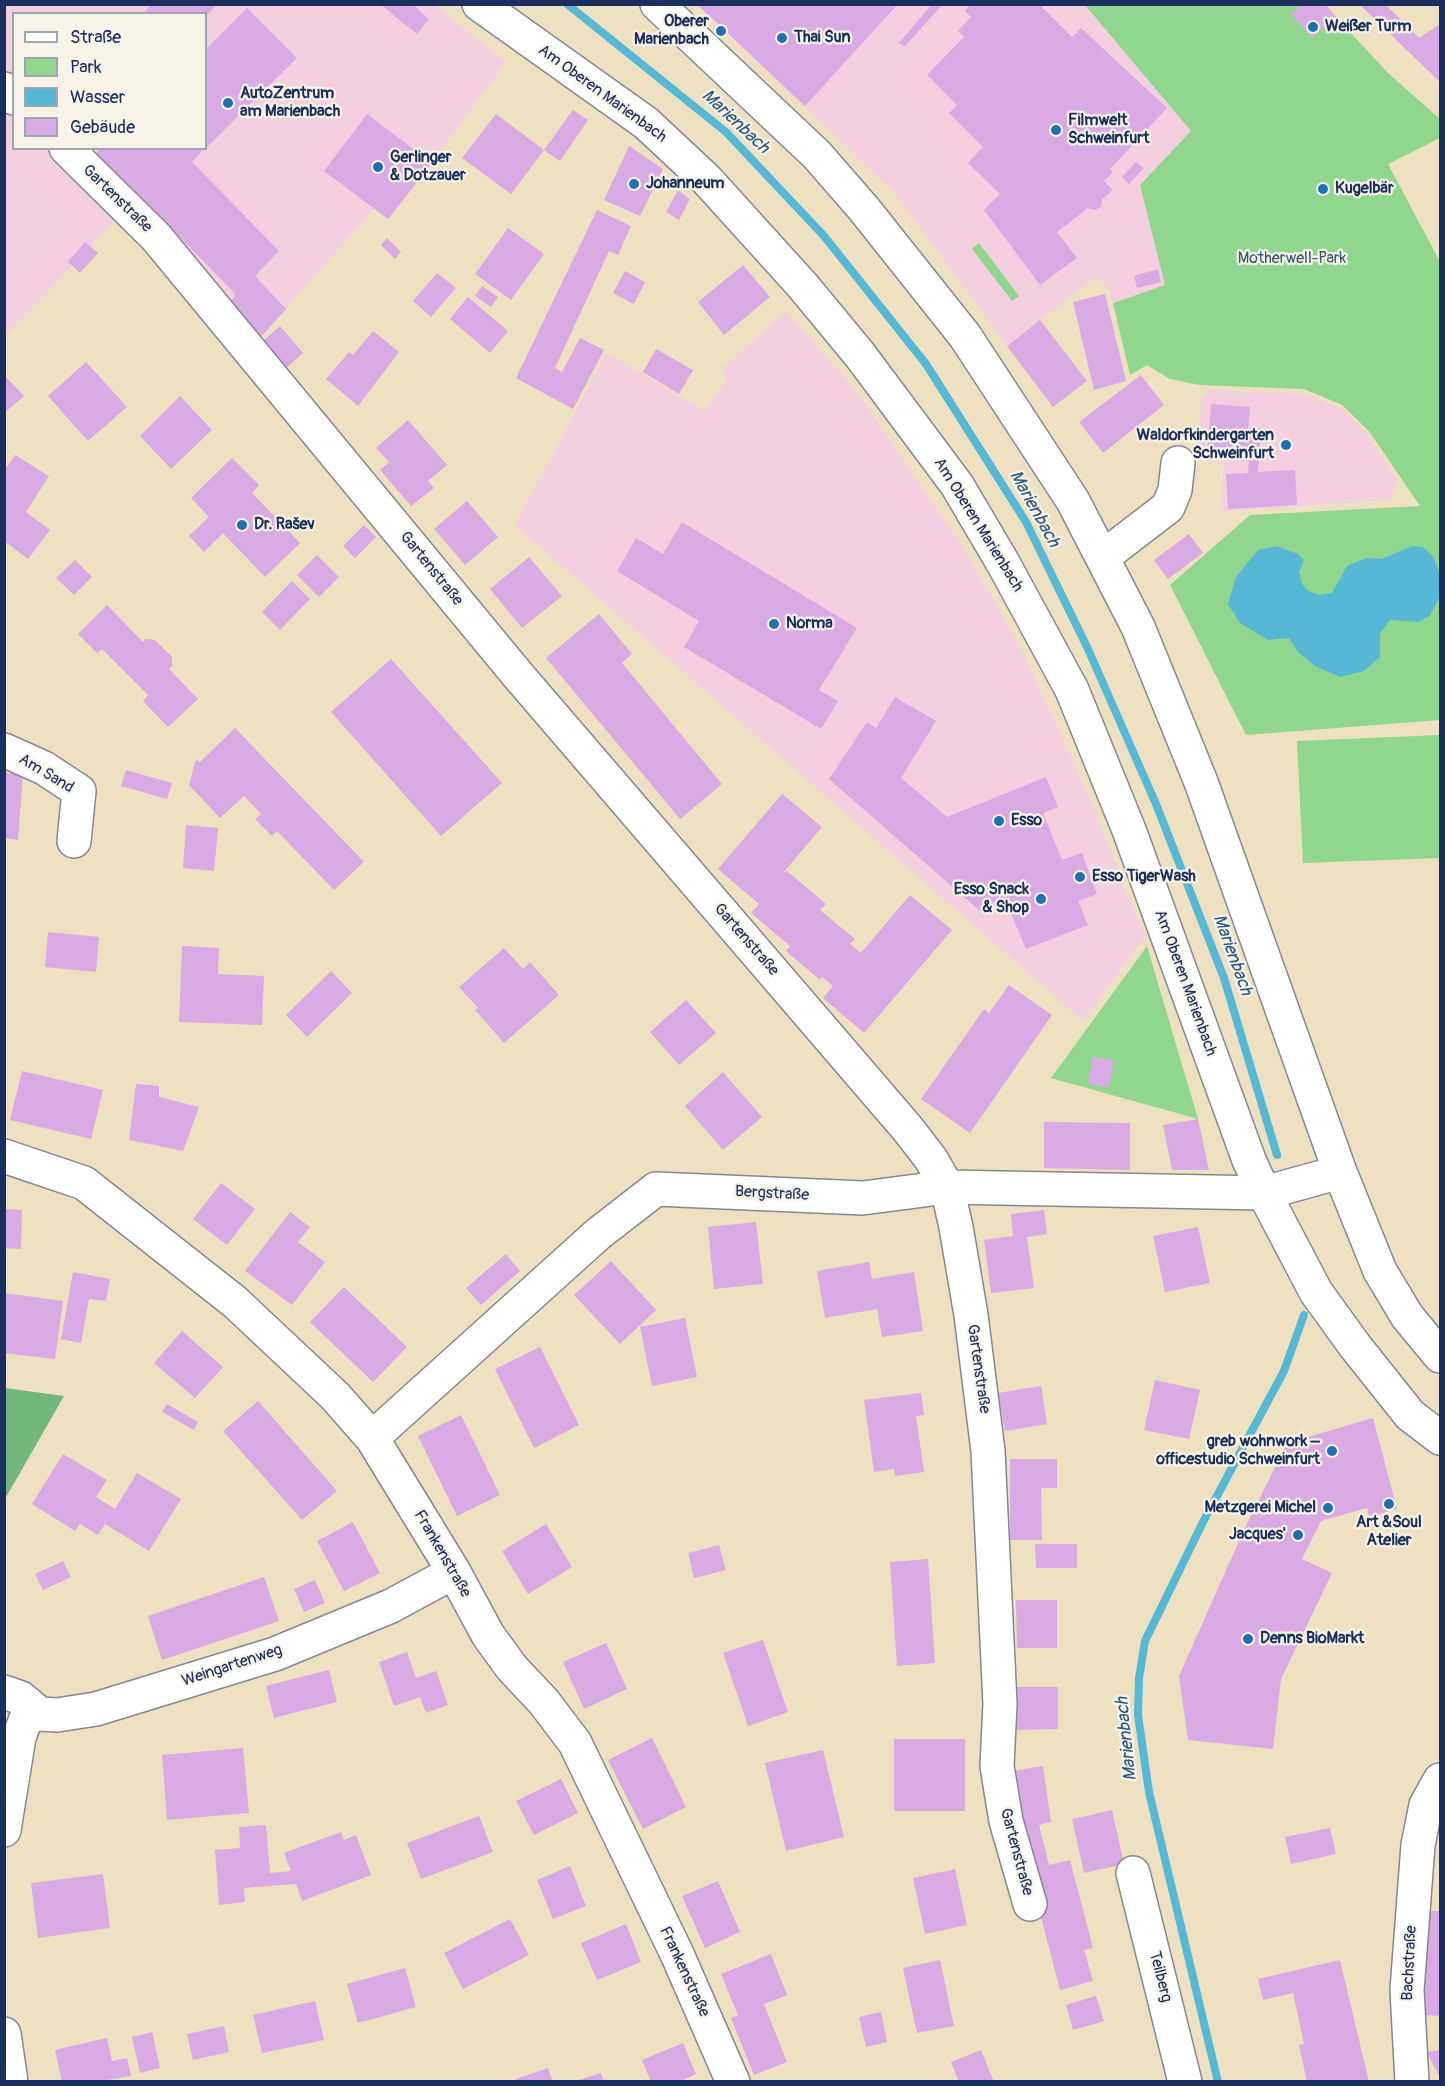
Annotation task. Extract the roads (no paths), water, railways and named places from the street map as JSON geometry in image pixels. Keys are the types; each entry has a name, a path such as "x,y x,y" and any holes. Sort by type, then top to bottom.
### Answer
{"street":[{"name":"Am Oberen Marienbach","path":"479,4 646,123 707,180 803,286 853,347 957,485 1004,563 1071,690 1129,830 1249,1160 1264,1193 1316,1292 1397,1401 1410,1415 1440,1438"},
{"path":"657,4 816,155 900,253 965,336 1073,501 1138,627 1201,782 1340,1172 1380,1272 1407,1316 1440,1356"},
{"name":"Gartenstraße","path":"68,150 156,237 517,674 907,1128 931,1159 946,1187 956,1227 971,1315 988,1451 1000,1704 998,1766 1006,1821 1030,1904"},
{"path":"1103,557 1168,507 1175,490 1178,463"},
{"name":"Am Sand","path":"4,750 44,768 79,791 74,841"},
{"name":"Frankenstraße","path":"4,1156 84,1183 235,1302 335,1396 372,1438 454,1572 488,1635 512,1668 544,1702 575,1743 677,1954 733,2082"},
{"path":"1264,1193 1340,1172"},
{"name":"Bergstraße","path":"372,1438 598,1234 656,1189 863,1198 946,1187 1264,1193"},
{"name":"Weingartenweg","path":"17,1700 40,1714 57,1716 96,1709 275,1654 391,1606 454,1572"},
{"path":"4,1830 19,1737 17,1700"},
{"name":"Bachstraße","path":"1412,2082 1407,1990 1429,1847 1426,1805 1440,1780"},
{"name":"Teilberg","path":"1133,1873 1185,2082"},
{"path":"4,2034 11,2082"}],"water":[{"path":"1276,546 1298,554 1304,560 1299,572 1302,584 1308,591 1319,595 1332,593 1347,566 1366,558 1382,559 1412,546 1422,547 1433,556 1440,574 1440,596 1430,616 1418,622 1390,620 1380,634 1380,657 1364,671 1340,677 1315,666 1298,652 1289,638 1268,640 1240,623 1228,604 1236,577 1258,550"}],"waterway":[{"name":"Marienbach","path":"567,4 726,132 824,236 926,364 1026,522 1088,649 1156,804 1224,978 1277,1155"},
{"name":"Marienbach","path":"1218,2082 1149,1792 1138,1715 1139,1678 1145,1641 1203,1522 1284,1371 1304,1315"}],"place":[{"name":"Weißer Turm","path":"1313,27"},
{"name":"Oberer Marienbach","path":"721,31"},
{"name":"Thai Sun","path":"782,38"},
{"name":"AutoZentrum am Marienbach","path":"228,103"},
{"name":"Filmwelt Schweinfurt","path":"1056,130"},
{"name":"Gerlinger & Dotzauer","path":"378,167"},
{"name":"Johanneum","path":"634,184"},
{"name":"Kugelbär","path":"1323,189"},
{"name":"Waldorfkindergarten Schweinfurt","path":"1286,445"},
{"name":"Dr. Rašev","path":"242,525"},
{"name":"Norma","path":"774,624"},
{"name":"Esso","path":"999,821"},
{"name":"Esso TigerWash","path":"1080,877"},
{"name":"Esso Snack & Shop","path":"1041,899"},
{"name":"greb wohnwork – officestudio Schweinfurt","path":"1332,1451"},
{"name":"Art &Soul Atelier","path":"1389,1504"},
{"name":"Metzgerei Michel","path":"1328,1508"},
{"name":"Jacques'","path":"1298,1535"},
{"name":"Denns BioMarkt","path":"1248,1639"}],"park label":[{"name":"Motherwell-Park","path":"1292,259"}]}
